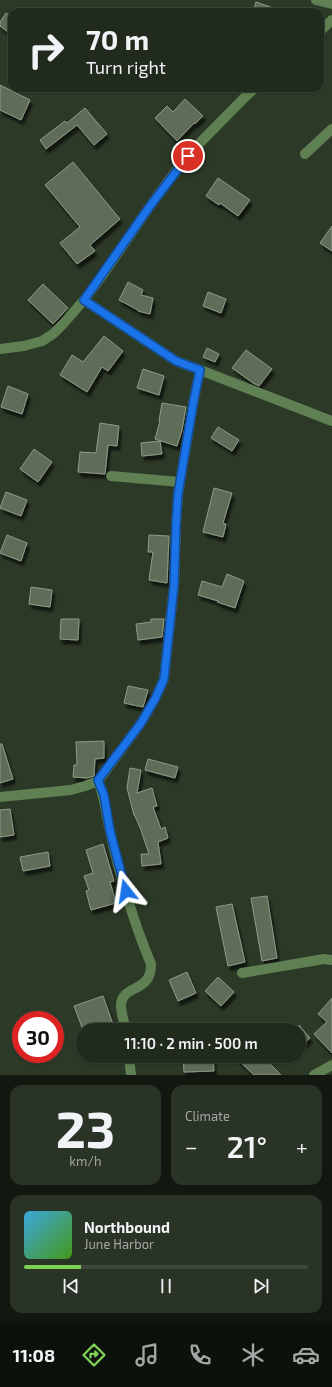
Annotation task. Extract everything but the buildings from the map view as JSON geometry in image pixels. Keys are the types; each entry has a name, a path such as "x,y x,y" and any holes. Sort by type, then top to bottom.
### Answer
{"street":[{"path":"316,0 332,4"},
{"path":"324,27 332,20"},
{"path":"0,349 24,346 42,341 53,334 84,300 150,206 188,156 250,92"},
{"path":"305,154 332,129"},
{"path":"84,300 176,361 332,421"},
{"path":"0,797 71,790 98,780 141,723 155,699 164,679 174,586 176,526 180,482 200,370"},
{"path":"111,476 180,482"},
{"path":"98,780 104,795 110,831 130,906 151,964 151,970 146,982 130,991 123,1000 121,1005 125,1023"},
{"path":"242,973 324,959 332,960"},
{"path":"130,1063 131,1075"},
{"path":"314,1075 332,1064"}],"route":[{"path":"126,891 110,831 104,795 98,780 141,723 155,699 164,679 174,586 178,494 200,370 176,361 84,300 150,206 188,156"}]}
